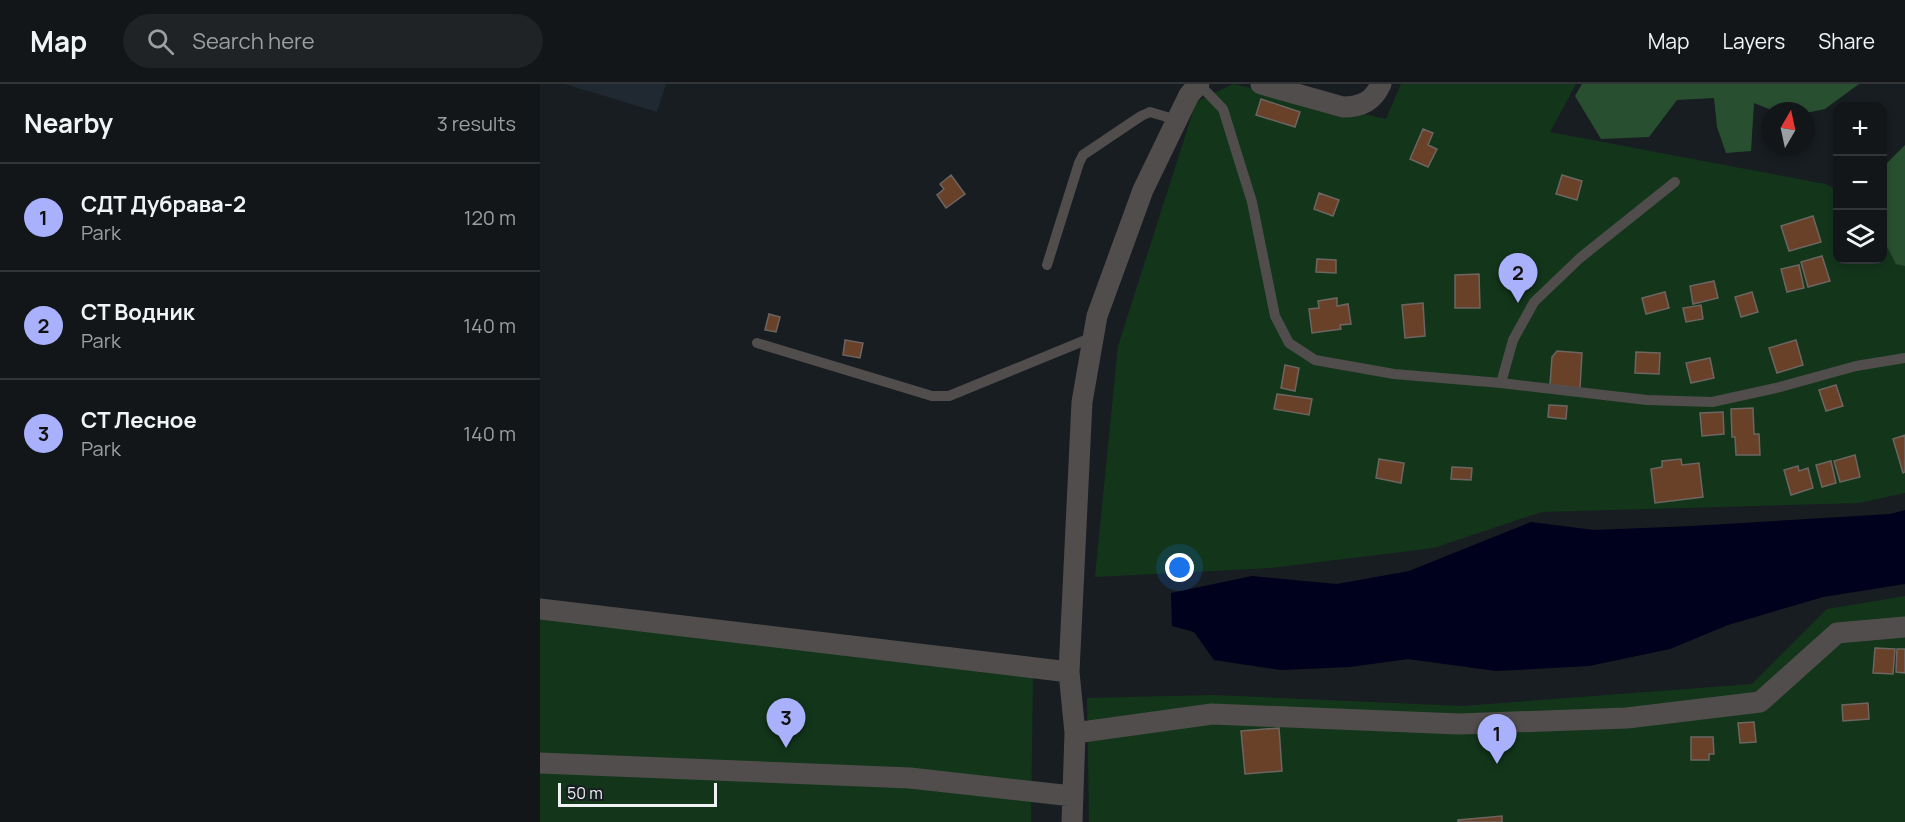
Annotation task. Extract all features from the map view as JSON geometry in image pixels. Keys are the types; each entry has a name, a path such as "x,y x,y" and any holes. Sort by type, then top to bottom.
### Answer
{"street":[{"path":"1072,822 1075,733 1070,672 1082,402 1093,336 1097,316 1143,190 1189,95 1199,84"},
{"path":"1262,84 1330,104 1354,107 1365,104 1373,98 1381,84"},
{"path":"540,609 1070,672"},
{"path":"1075,733 1212,714 1459,724 1627,717 1760,702 1837,633 1905,627"},
{"path":"540,762 910,778 1072,796"}],"lane":[{"path":"1199,84 1223,109 1252,202 1275,316 1289,343 1315,360 1394,374 1501,383 1647,400 1712,402 1776,388 1856,366 1905,358"},
{"path":"1047,265 1083,155 1150,112 1177,120"},
{"path":"1501,383 1513,340 1534,302 1580,258 1675,182"},
{"path":"757,343 932,396 949,396 1093,336"}],"shaded area":[{"path":"565,84 666,84 657,112"}],"green space":[{"path":"1233,84 1386,119 1401,84 1576,84 1550,132 1833,187 1833,264 1887,264 1887,208 1905,215 1905,493 1859,503 1541,512 1433,548 1271,568 1095,577 1118,346 1196,102"},
{"path":"1582,84 1859,84 1825,109 1815,111 1815,102 1761,102 1761,106 1754,103 1751,151 1726,153 1717,127 1714,98 1677,100 1649,137 1601,139 1575,96"},
{"path":"1905,145 1905,266 1896,264 1887,247 1887,163"},
{"path":"1905,596 1905,822 1089,822 1087,698 1213,695 1462,706 1752,684 1827,609"},
{"path":"540,599 1033,673 1031,822 540,822"}],"water":[{"path":"1905,510 1905,584 1823,597 1728,625 1670,649 1589,666 1496,671 1408,659 1350,667 1281,670 1214,660 1194,632 1172,626 1171,593 1252,576 1337,584 1409,571 1531,522 1594,530 1890,514"}],"building":[{"path":"1261,99 1300,112 1295,127 1256,115"},
{"path":"1423,129 1433,133 1428,145 1437,149 1428,167 1410,159"},
{"path":"951,175 965,194 946,208 937,195 944,189 940,184"},
{"path":"1562,175 1582,181 1577,200 1556,194"},
{"path":"1319,193 1339,200 1333,216 1314,209"},
{"path":"1813,216 1821,242 1789,251 1781,226"},
{"path":"1822,256 1830,281 1808,287 1801,262"},
{"path":"1317,259 1336,260 1336,273 1316,272"},
{"path":"1799,265 1804,288 1787,292 1781,269"},
{"path":"1479,274 1480,308 1455,308 1455,275"},
{"path":"1714,281 1718,298 1693,304 1690,286"},
{"path":"1665,292 1669,308 1646,314 1642,298"},
{"path":"1752,292 1758,312 1741,317 1735,297"},
{"path":"1337,298 1337,306 1348,304 1351,324 1340,325 1341,329 1312,333 1309,309 1319,308 1318,301"},
{"path":"1423,303 1425,336 1405,338 1402,305"},
{"path":"1701,305 1703,319 1686,322 1683,308"},
{"path":"769,314 780,317 776,332 765,330"},
{"path":"845,340 863,343 860,358 843,355"},
{"path":"1796,340 1803,365 1777,373 1769,348"},
{"path":"1557,351 1582,353 1580,388 1550,385 1552,357"},
{"path":"1636,352 1660,353 1659,374 1635,373"},
{"path":"1710,358 1714,378 1691,383 1686,363"},
{"path":"1285,365 1299,368 1295,391 1281,388"},
{"path":"1836,385 1843,406 1826,411 1819,390"},
{"path":"1277,394 1312,399 1309,415 1274,409"},
{"path":"1549,405 1567,406 1566,419 1548,417"},
{"path":"1753,408 1754,434 1759,434 1760,455 1736,455 1735,437 1732,437 1731,409"},
{"path":"1723,412 1724,434 1702,436 1700,413"},
{"path":"1905,435 1905,472 1903,473 1893,439"},
{"path":"1855,455 1860,477 1840,482 1834,461"},
{"path":"1379,459 1404,463 1401,483 1376,478"},
{"path":"1681,459 1682,465 1699,463 1703,497 1655,503 1651,469 1662,467 1662,461"},
{"path":"1831,461 1836,483 1822,487 1816,465"},
{"path":"1798,466 1799,471 1808,468 1813,488 1791,495 1784,470"},
{"path":"1452,467 1472,468 1471,480 1451,479"},
{"path":"1875,648 1895,649 1893,674 1873,673"},
{"path":"1897,649 1905,649 1905,673 1896,672"},
{"path":"1868,703 1869,719 1843,721 1842,705"},
{"path":"1754,722 1756,742 1740,743 1738,723"},
{"path":"1279,728 1282,771 1245,774 1241,731"},
{"path":"1691,737 1713,737 1714,754 1709,754 1709,760 1691,760"},
{"path":"1502,816 1502,822 1458,822 1458,820"}],"place":[{"name":"СТ Водник","path":"1518,303"},
{"name":"СТ Лесное","path":"786,748"},
{"name":"СДТ Дубрава-2","path":"1497,764"}]}
